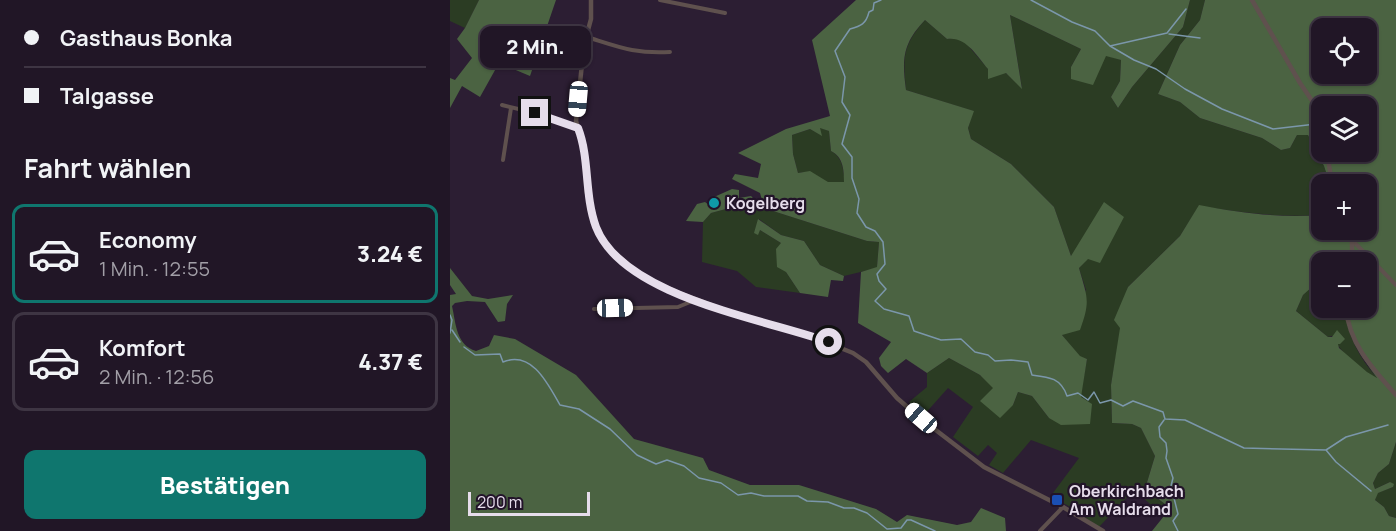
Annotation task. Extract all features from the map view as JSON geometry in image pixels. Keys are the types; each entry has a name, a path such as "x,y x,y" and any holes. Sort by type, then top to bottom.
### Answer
{"street":[{"path":"591,0 590,24 576,121 583,145 587,193 597,228 606,244 619,258 642,276 695,300 752,320 813,337 853,353 870,365 891,391 912,411 984,467 1063,507 1103,531"},
{"path":"660,0 726,13"},
{"path":"1252,0 1311,101"},
{"path":"587,37 628,51 670,52"},
{"path":"502,105 535,113 578,128"},
{"path":"503,160 511,108"},
{"path":"1352,240 1363,252"},
{"path":"1352,240 1352,252"},
{"path":"1377,266 1396,285"},
{"path":"594,309 678,306 695,300"},
{"path":"1347,318 1358,348 1396,395"},
{"path":"1040,531 1063,507"}],"green space":[{"path":"450,0 479,0 465,28 450,21"},
{"path":"479,0 556,0 530,76 499,63 480,97 462,86 450,108 450,78 455,80 472,58 457,39"},
{"path":"856,0 1190,0 1183,27 1132,87 1118,108 1111,97 1120,81 1121,60 1106,56 1093,85 1071,79 1071,67 1081,49 1010,15 1022,89 1006,73 988,79 988,69 971,48 960,41 947,39 925,20 912,37 905,53 906,90 974,111 968,128 971,139 1011,164 1054,207 1071,256 1104,202 1124,217 1100,263 1088,259 1079,268 1086,292 1086,312 1080,330 1062,335 1080,356 1087,359 1081,397 1092,404 1090,424 1061,425 1049,418 1032,396 1018,392 1013,405 1000,418 980,401 993,388 980,375 949,358 927,373 906,359 888,373 881,366 879,358 891,342 858,323 861,272 877,267 879,242 867,241 748,203 711,213 703,222 686,221 697,204 705,202 709,205 713,204 714,197 732,189 739,190 739,198 751,196 757,202 762,200 760,193 732,179 735,174 758,178 761,164 738,153 786,129 830,116 812,40","holes":["820,128 829,131 831,151 840,160 844,182 828,182 810,171 798,173 793,154 792,135 810,129 822,136"]},
{"path":"1190,0 1205,0 1200,20 1180,45 1158,94 1180,102 1200,118 1262,138 1281,150 1290,148 1297,135 1308,135 1311,141 1311,162 1322,162 1327,174 1311,174 1311,216 1275,215 1199,206 1180,236 1128,287 1111,385 1112,423 1132,424 1141,428 1155,456 1145,489 1165,504 1164,516 1134,490 1099,527 1067,505 1050,497 1079,458 1031,440 1003,473 989,465 997,453 988,445 978,456 953,437 973,407 948,388 923,416 909,402 927,387 927,373 949,358 980,375 1013,405 1018,392 1032,396 1049,418 1080,397 1087,359 1080,357 1062,335 1086,290 1079,268 1124,217 1071,256 1054,207 1011,164 971,139 968,128 973,111 906,90 904,69 906,53 912,37 925,20 947,39 956,38 965,42 988,69 1006,73 1022,88 1010,15 1081,49 1071,67 1106,55 1121,60 1120,81 1111,97 1118,108 1132,87 1183,27"},
{"path":"1205,0 1396,0 1396,442 1389,464 1378,473 1373,483 1375,489 1390,482 1394,484 1393,487 1378,493 1375,500 1384,507 1389,516 1396,518 1396,531 1152,531 1164,516 1165,504 1145,489 1155,456 1141,428 1132,424 1112,423 1111,385 1120,328 1114,320 1128,287 1180,236 1199,205 1260,214 1311,215 1311,240 1377,240 1377,174 1327,174 1322,162 1377,162 1377,96 1311,96 1311,141 1308,135 1297,135 1290,148 1281,150 1262,138 1200,118 1180,102 1158,94 1180,45 1200,20"},
{"path":"819,127 829,131 831,151 840,160 845,182 828,183 805,172 798,173 793,154 792,135 810,129 821,135"},
{"path":"748,203 867,241 879,242 877,268 844,276 820,265 804,241 781,235 759,219 760,230 781,243 786,272 800,293 756,287 737,271 702,262 703,222 711,213"},
{"path":"758,219 781,235 804,241 820,265 844,276 843,281 831,280 828,297 800,293 786,272 777,267 776,249 781,243 760,230 758,235 754,233"},
{"path":"450,268 472,296 488,299 513,295 507,304 505,321 498,322 485,302 467,301 455,303 452,306 456,327 464,344 476,351 489,346 494,335 515,339 576,375 634,439 703,458 709,470 750,485 799,485 876,509 897,522 907,515 957,525 971,522 981,508 1005,518 1006,531 450,531 450,295 456,294 450,285"},
{"path":"1311,287 1311,318 1346,318 1355,346 1378,379 1348,357 1332,336 1328,337 1296,311 1303,295"},
{"path":"1396,442 1396,518 1389,516 1384,507 1375,500 1377,493 1393,487 1390,482 1375,489 1373,483 1378,473 1389,464"}],"waterway":[{"path":"881,0 874,3 873,10 869,12 862,24 850,29 835,51 845,77 842,102 850,115 842,144 852,157 852,178 859,199 857,213 866,227 875,231 883,242 885,264 877,274 879,281 886,289 875,301 884,309 909,316 914,331 941,340 961,339 975,352 988,355 995,361 1028,362 1032,375 1058,382 1067,396 1078,393 1088,400 1094,392 1100,403 1111,400 1123,406 1133,401 1163,412 1165,419 1185,420 1244,448 1326,450 1336,462 1371,491"},
{"path":"1031,0 1072,22 1095,31 1110,46 1156,69 1185,89 1222,109 1273,129 1311,125"},
{"path":"1110,46 1167,33 1186,9"},
{"path":"1169,34 1200,38"},
{"path":"450,315 452,320 450,333"},
{"path":"452,330 460,342"},
{"path":"464,347 475,355 500,354 503,362 513,360 531,365 544,379 560,405 579,409 610,429 637,455 656,464 667,460 684,466 699,478 721,483 738,495 751,493 764,496 798,496 807,501 828,502 844,508 854,508 867,513 887,529 901,528 907,520 911,520 935,531"},
{"path":"1164,420 1159,427 1160,437 1166,443 1166,458 1173,478 1171,486 1178,514 1173,521 1178,531"},
{"path":"1326,450 1346,437 1388,425"}],"place":[{"name":"Kogelberg","path":"714,203"},
{"name":"Oberkirchbach Am Waldrand","path":"1057,500"}],"route":[{"path":"535,113 578,128 583,145 587,193 597,228 612,251 634,271 695,300 752,320 787,328 829,342"}]}
